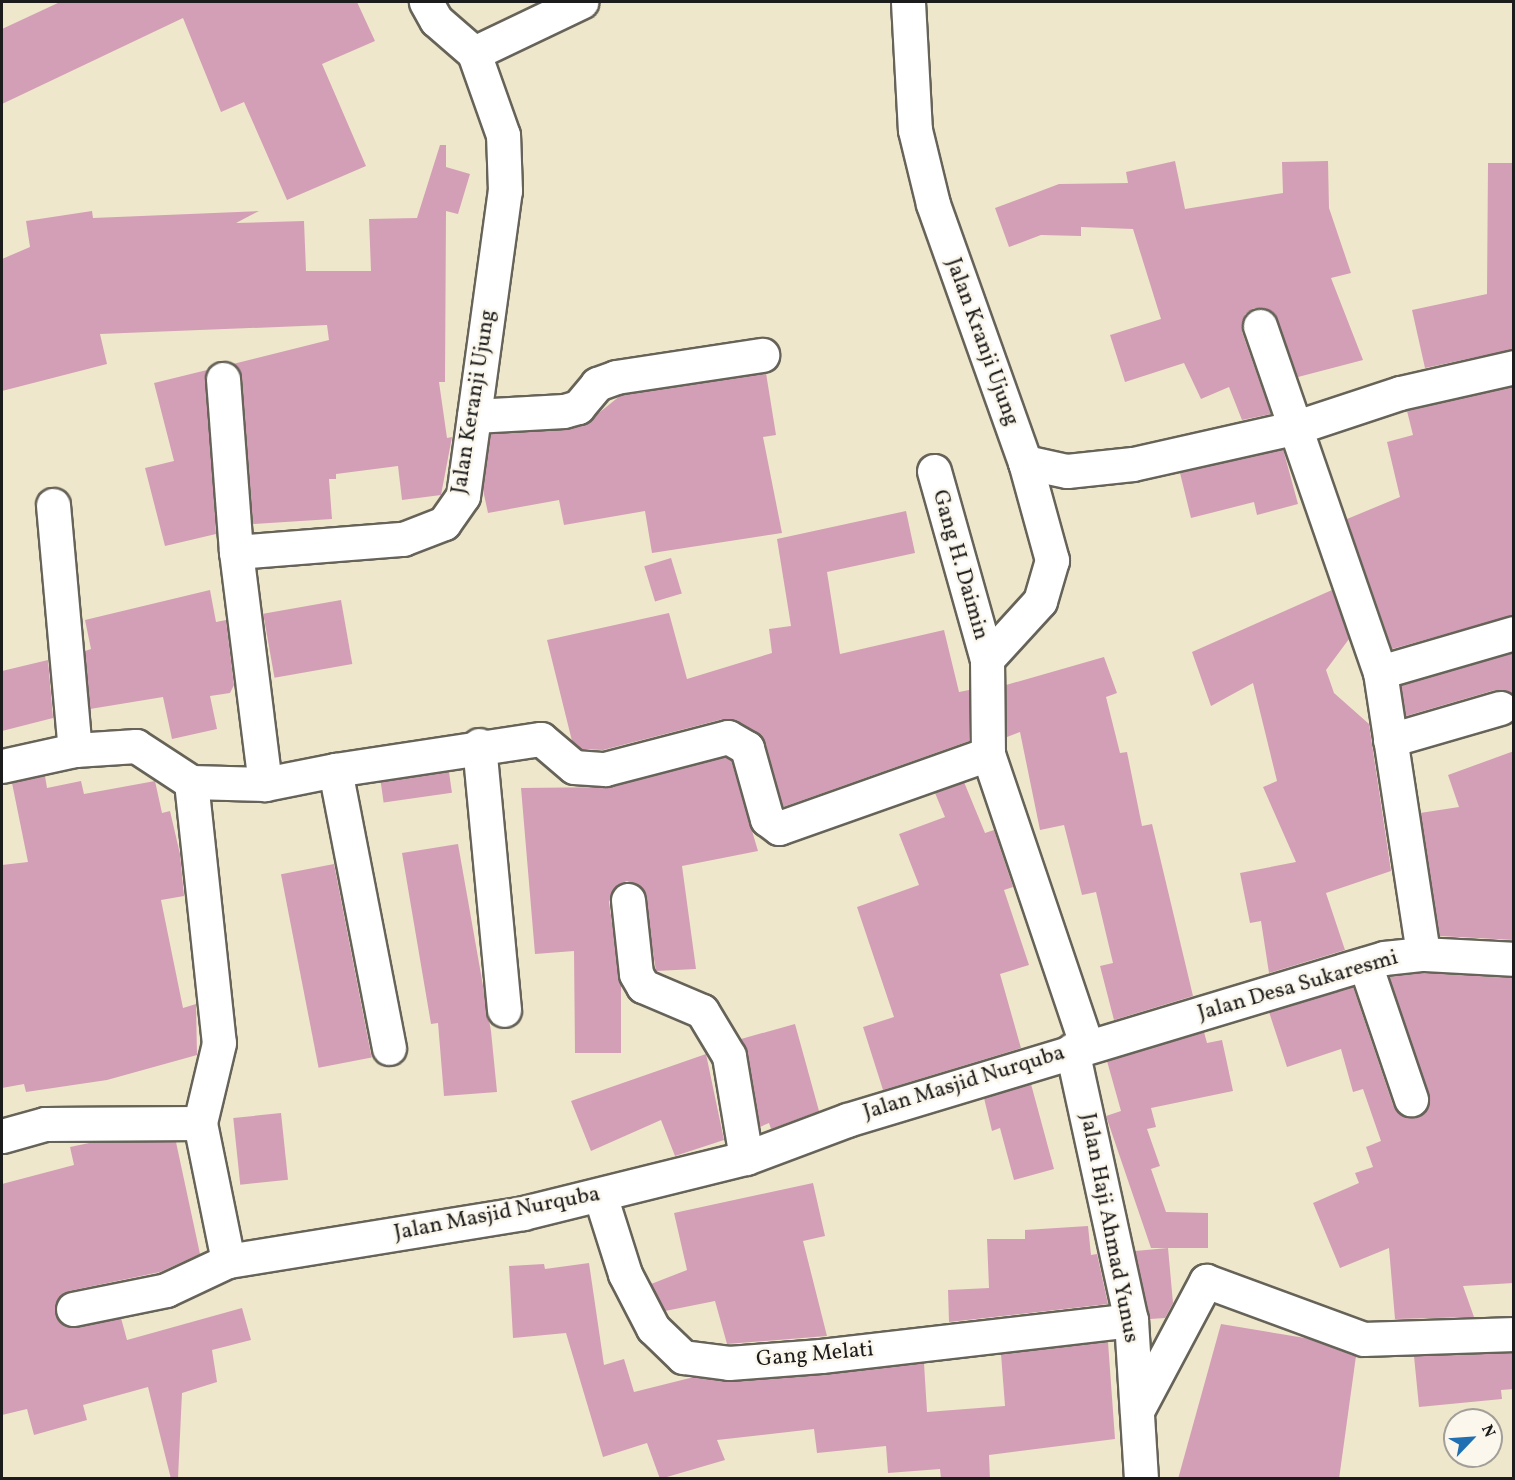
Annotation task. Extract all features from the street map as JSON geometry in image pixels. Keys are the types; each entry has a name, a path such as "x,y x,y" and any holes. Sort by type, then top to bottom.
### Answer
{"street":[{"path":"426,2 436,20 474,53 581,2"},
{"name":"Jalan Kranji Ujung","path":"908,2 915,130 933,204 1025,462 1052,561 1040,601 987,659"},
{"name":"Jalan Keranji Ujung","path":"236,552 403,539 444,523 463,496 505,191 502,135 474,53"},
{"path":"1260,326 1298,427 1380,672 1423,954"},
{"path":"474,416 564,411 578,407 597,384 616,377 762,355"},
{"path":"1025,462 1067,471 1133,464 1298,427 1400,393 1514,367"},
{"path":"223,379 236,552 265,784"},
{"name":"Gang H. Daimin","path":"934,471 987,659"},
{"path":"53,505 75,750"},
{"path":"1380,672 1514,633"},
{"name":"Jalan Haji Ahmad Yunus","path":"987,659 988,754 1079,1048 1131,1320 1139,1407 1141,1479"},
{"path":"1390,740 1500,708"},
{"path":"2,766 75,750 136,746 191,782 265,784 479,745 541,739 574,767 605,769 728,737 747,748 767,819 779,828 988,754"},
{"path":"479,745 504,1010"},
{"path":"335,770 389,1048"},
{"path":"191,782 219,1043 200,1123 228,1261"},
{"path":"628,900 636,974 643,986 702,1011 729,1056 746,1158"},
{"name":"Jalan Desa Sukaresmi","path":"1079,1048 1365,964 1423,954 1514,959"},
{"path":"1365,964 1411,1099"},
{"name":"Jalan Masjid Nurquba","path":"73,1309 166,1290 228,1261 600,1195 746,1158 847,1120 1079,1048"},
{"path":"2,1136 45,1124 200,1123"},
{"name":"Gang Melati","path":"600,1195 639,1301 653,1328 683,1357 729,1363 821,1356 1131,1320"},
{"path":"1139,1407 1206,1281 1330,1329 1364,1339 1514,1334"}],"building":[{"path":"60,2 357,2 375,41 322,64 366,166 287,200 244,102 221,112 183,18 2,104 2,29"},
{"path":"440,145 446,145 446,167 470,174 458,214 446,211 445,382 439,382 447,438 452,437 441,495 402,500 398,466 336,474 336,479 329,479 332,519 253,524 242,378 233,364 329,340 327,325 100,334 107,364 2,391 2,259 30,247 26,221 92,211 93,218 259,211 236,223 304,221 306,271 371,271 369,219 417,218"},
{"path":"1175,161 1185,209 1283,193 1282,162 1328,161 1329,208 1351,273 1331,278 1363,360 1298,377 1277,319 1264,308 1254,308 1245,314 1242,332 1271,414 1242,420 1229,387 1201,399 1184,363 1125,382 1110,335 1161,319 1133,229 1081,227 1081,236 1041,235 1009,247 995,208 1059,184 1128,183 1126,172"},
{"path":"1488,163 1514,163 1514,349 1425,368 1412,310 1487,294"},
{"path":"207,370 216,534 165,546 145,468 174,461 154,383"},
{"path":"766,373 776,435 763,437 782,533 652,553 645,511 564,525 559,500 488,513 483,490 490,434 569,429 584,425 621,395"},
{"path":"1514,386 1514,615 1392,649 1347,519 1400,497 1387,442 1413,435 1407,411"},
{"path":"1283,449 1298,504 1257,515 1254,502 1191,518 1180,473"},
{"path":"906,511 915,553 827,572 840,654 944,630 959,692 969,690 969,741 783,807 765,742 737,720 723,719 603,750 581,749 572,741 547,640 669,613 687,679 772,653 769,629 791,626 777,539"},
{"path":"671,558 682,593 655,602 644,566"},
{"path":"210,590 216,622 226,620 234,685 230,693 210,696 217,729 172,739 163,697 90,709 85,651 91,649 85,620"},
{"path":"1332,590 1349,639 1326,670 1334,693 1369,724 1391,871 1326,893 1345,950 1269,973 1261,921 1250,923 1240,873 1296,862 1263,787 1277,781 1253,683 1211,706 1192,652"},
{"path":"341,600 352,664 274,678 263,614"},
{"path":"1514,653 1514,694 1495,690 1406,716 1401,685"},
{"path":"1104,657 1117,693 1106,697 1120,753 1127,752 1142,826 1152,824 1193,996 1114,1020 1100,966 1113,963 1096,892 1082,895 1064,825 1040,830 1020,732 1007,737 1006,685"},
{"path":"48,660 53,718 2,731 2,671"},
{"path":"1514,751 1514,940 1439,936 1420,813 1459,807 1448,775"},
{"path":"725,757 731,760 758,851 682,866 696,969 656,971 643,889 627,881 617,885 609,902 621,985 621,1053 575,1053 574,951 535,954 521,788 609,787"},
{"path":"449,772 452,793 384,802 381,782"},
{"path":"45,776 47,788 81,781 84,794 155,781 162,813 170,811 180,854 184,896 161,900 183,1008 196,1004 197,1055 107,1080 26,1092 24,1084 2,1088 2,865 28,862 12,783"},
{"path":"964,782 985,833 994,830 1013,887 1004,890 1029,965 1000,974 1021,1048 883,1090 863,1027 894,1017 857,907 919,885 899,834 945,817 935,793"},
{"path":"458,844 491,1031 497,1092 444,1096 438,1023 431,1024 402,853"},
{"path":"334,864 372,1057 319,1068 281,874"},
{"path":"1423,973 1514,978 1514,1283 1463,1286 1474,1317 1395,1319 1389,1248 1340,1268 1313,1203 1359,1183 1355,1173 1373,1167 1366,1147 1381,1141 1363,1089 1353,1092 1341,1049 1287,1067 1269,1012 1353,987 1393,1105 1399,1113 1416,1117 1425,1111 1429,1094 1389,977"},
{"path":"795,1024 819,1111 771,1129 769,1123 760,1127 741,1039"},
{"path":"1204,1032 1207,1043 1222,1040 1233,1091 1151,1108 1156,1127 1147,1129 1160,1166 1151,1169 1166,1212 1208,1213 1208,1248 1151,1248 1106,1116 1121,1111 1107,1061"},
{"path":"706,1054 724,1140 675,1156 661,1120 591,1151 571,1101"},
{"path":"1031,1084 1054,1169 1014,1180 1000,1128 992,1131 984,1098"},
{"path":"281,1113 288,1180 240,1185 233,1118"},
{"path":"94,1142 176,1142 200,1254 160,1272 69,1291 55,1304 59,1321 76,1327 121,1318 127,1340 242,1308 251,1340 212,1350 217,1382 182,1393 178,1478 171,1479 148,1387 83,1405 87,1420 34,1435 27,1409 2,1415 2,1184 74,1165 70,1147"},
{"path":"813,1183 825,1236 803,1241 827,1336 727,1344 715,1301 665,1311 651,1284 687,1270 674,1213"},
{"path":"1088,1226 1091,1255 1097,1254 1108,1304 949,1322 948,1290 989,1288 987,1239 1025,1239 1025,1230"},
{"path":"1168,1248 1173,1303 1165,1318 1150,1319 1135,1251"},
{"path":"589,1263 604,1365 624,1359 634,1392 694,1377 730,1382 924,1363 927,1412 1005,1406 1001,1354 1108,1342 1115,1439 989,1455 990,1479 941,1479 940,1469 888,1473 886,1446 817,1453 814,1429 717,1440 725,1460 660,1479 647,1443 603,1457 566,1333 513,1338 509,1266 544,1264 545,1269"},
{"path":"1221,1324 1311,1339 1356,1356 1339,1479 1178,1479"},
{"path":"1514,1353 1514,1389 1501,1390 1502,1399 1419,1407 1414,1356"}]}
